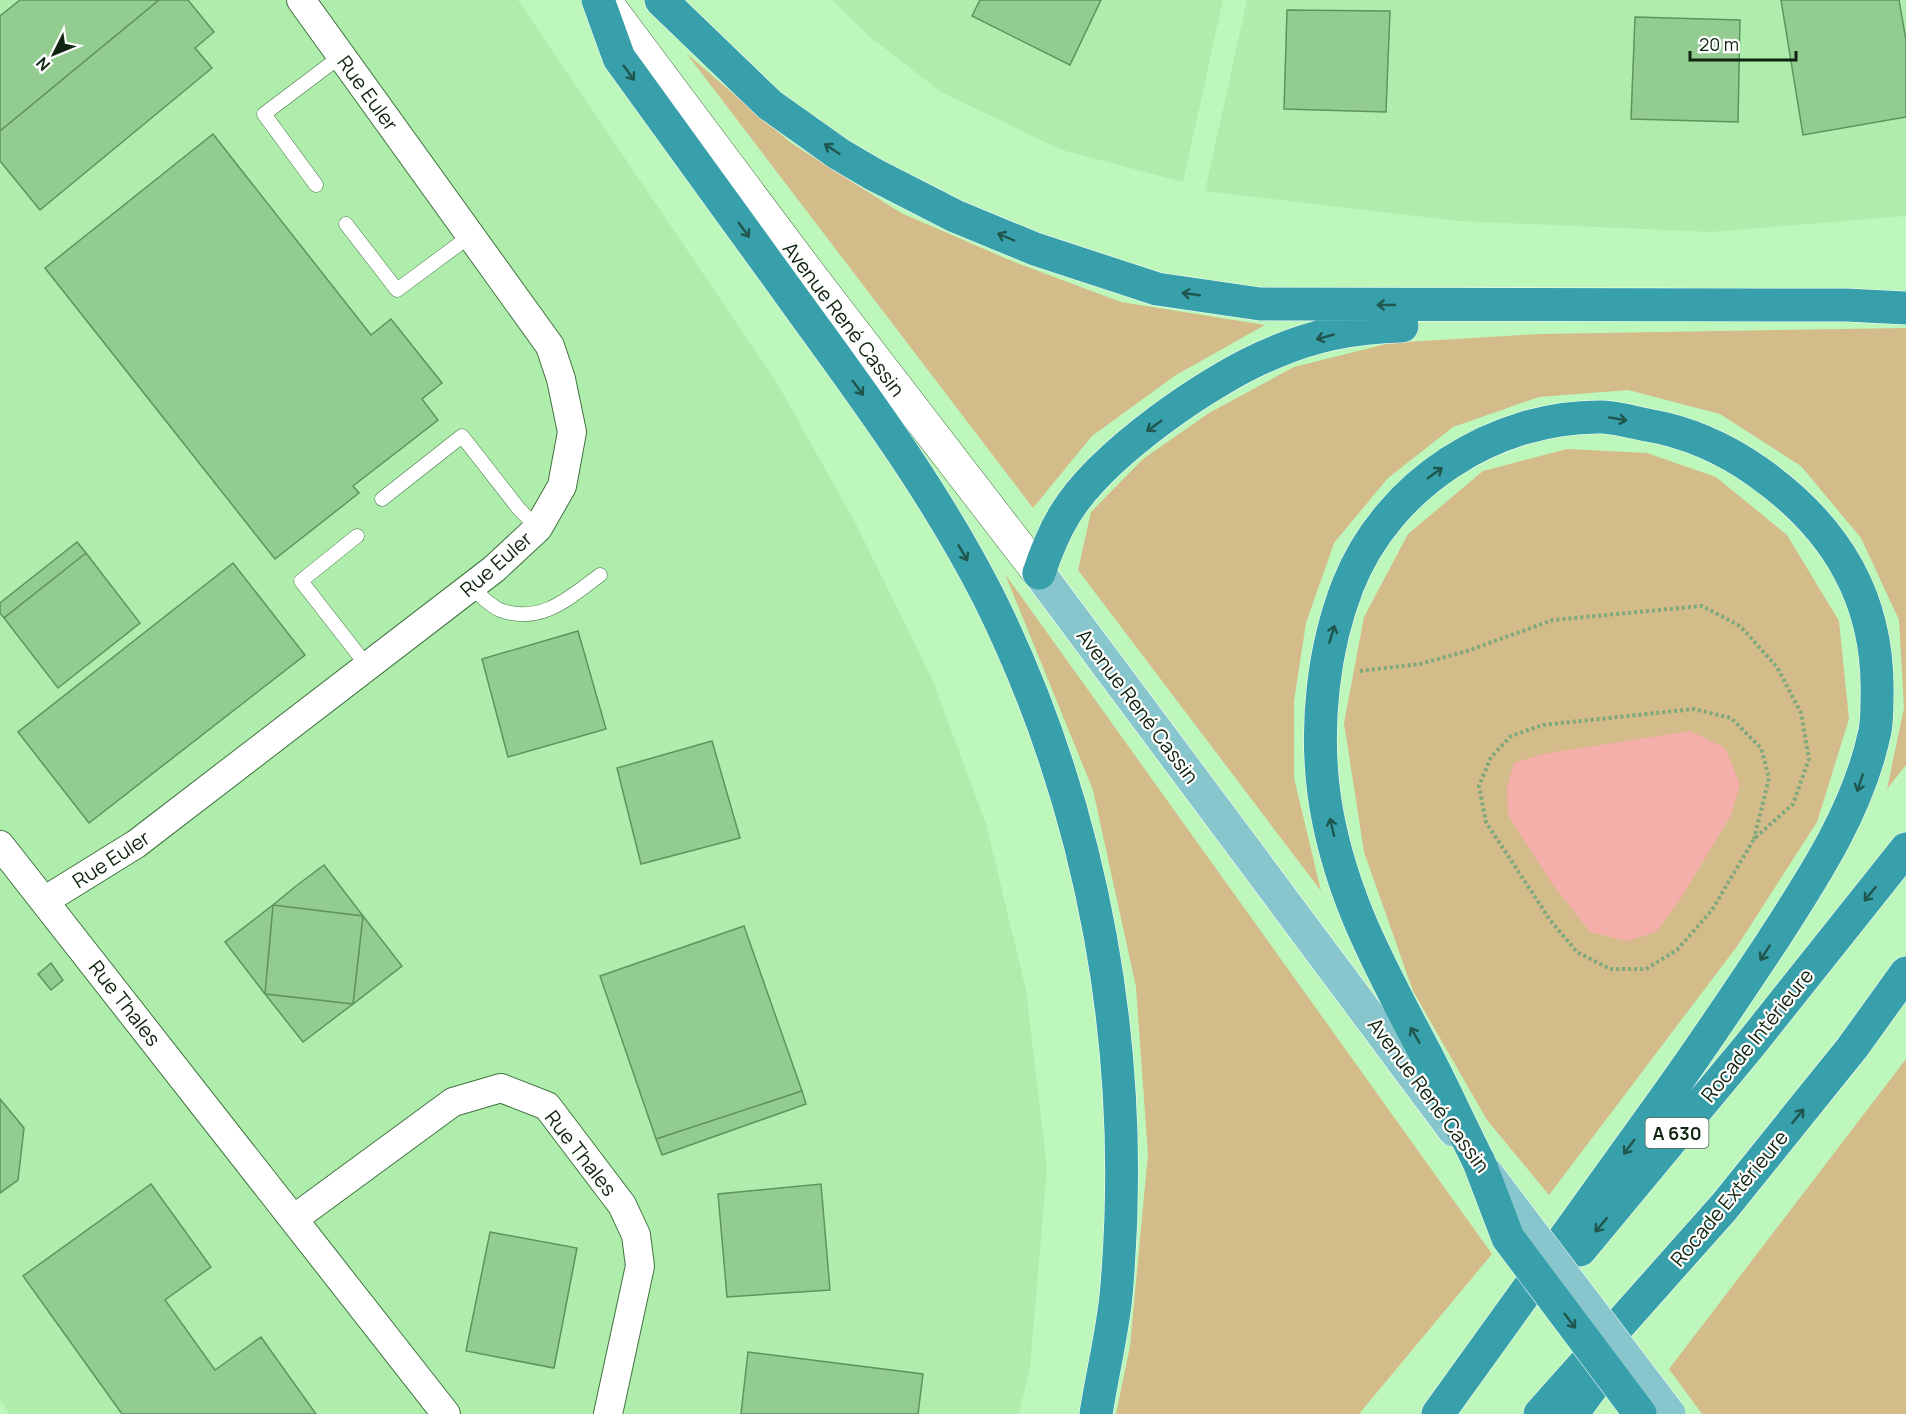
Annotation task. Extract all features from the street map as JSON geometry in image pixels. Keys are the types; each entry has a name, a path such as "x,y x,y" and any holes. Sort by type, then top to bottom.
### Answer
{"highway":[{"path":"598,0 618,58 913,467 987,596 1041,715 1078,833 1104,944 1117,1055 1122,1163 1116,1298 1096,1414"},
{"path":"660,0 770,105 873,174 955,216 1025,245 1157,289 1260,304 1834,305 1906,309"},
{"path":"1039,573 1065,513 1088,485 1135,439 1197,394 1273,352 1359,327 1449,324 1849,324 1906,309"},
{"path":"1438,1414 1721,1020 1832,844 1858,790 1876,727 1878,662 1866,605 1840,552 1806,510 1730,452 1679,430 1605,417 1554,421 1500,435 1457,457 1419,484 1378,531 1349,581 1329,643 1321,717 1324,793 1345,884 1365,939 1479,1162 1508,1238 1640,1414"},
{"name":"Rocade Intérieure","path":"1445,1414 1750,1044 1906,849"},
{"name":"Rocade Extérieure","path":"1540,1414 1724,1207 1852,1048 1906,973"},
{"path":"1572,1414 1724,1207"}],"main road":[{"name":"Avenue René Cassin","path":"604,0 819,288 1039,573 1669,1414"}],"street":[{"name":"Rue Euler","path":"44,901 136,844 471,587 538,528 562,486 572,432 561,379 549,346 301,0"},
{"name":"Rue Thales","path":"0,845 295,1218 446,1414"},
{"name":"Rue Thales","path":"295,1218 453,1102 501,1088 547,1106 622,1205 636,1234 640,1266 608,1414"}],"lane":[{"path":"316,185 264,114 341,56"},
{"path":"346,224 398,290 470,236"},
{"path":"382,499 462,436 519,509 538,528"},
{"path":"357,536 301,581 368,667"},
{"path":"471,587 498,609 526,615 553,610 600,575"}],"path":[{"path":"1326,675 1420,664 1467,651 1552,620 1702,606 1740,626 1777,667 1801,713 1809,759 1793,804 1754,839 1712,910 1677,950 1646,969 1610,969 1577,952 1550,920 1486,822 1479,786 1491,757 1511,736 1544,725 1694,709 1731,718 1761,748 1769,778 1754,839"}],"shaded area":[{"path":"0,0 518,0 777,383 856,524 933,681 986,824 1026,990 1047,1168 1030,1367 1019,1414 10,1414 0,1400"},
{"path":"832,0 1223,0 1183,182 1062,150 941,92 869,36"},
{"path":"1247,0 1906,0 1906,216 1711,232 1458,221 1205,191"},
{"path":"687,54 791,143 901,213 1014,262 1121,302 1265,325 1176,375 1092,436 1033,508"},
{"path":"1906,328 1906,765 1887,789 1904,708 1899,620 1861,538 1801,466 1720,414 1628,390 1539,397 1453,427 1388,478 1334,543 1306,623 1294,701 1294,778 1321,891 1078,570 1091,512 1143,459 1209,413 1294,367 1390,343 1540,334"},
{"path":"1567,449 1647,453 1716,477 1787,535 1839,621 1849,719 1817,822 1738,945 1549,1195 1487,1120 1413,991 1364,852 1344,723 1364,617 1408,534 1483,471"},
{"path":"1005,574 1492,1254 1359,1414 1116,1414 1130,1346 1148,1154 1136,987 1093,790"},
{"path":"1690,731 1725,748 1740,784 1731,815 1679,901 1656,932 1627,941 1590,932 1551,882 1508,815 1507,787 1514,763 1543,754"},
{"path":"1906,1059 1906,1414 1702,1414 1669,1369"}],"building":[{"path":"20,0 159,0 0,131 0,16"},
{"path":"159,0 188,0 214,32 195,48 212,68 40,210 0,161 0,131"},
{"path":"980,0 1101,0 1070,65 972,16"},
{"path":"1781,0 1899,0 1906,40 1906,117 1803,135"},
{"path":"1287,10 1390,11 1386,112 1284,109"},
{"path":"1635,17 1740,20 1738,122 1631,119"},
{"path":"213,134 371,335 391,319 442,383 422,399 438,420 353,486 359,493 275,559 45,268"},
{"path":"77,542 86,553 4,618 0,613 0,603"},
{"path":"86,553 140,623 58,688 4,618"},
{"path":"233,563 305,655 89,823 18,732"},
{"path":"578,631 606,729 508,757 482,659"},
{"path":"712,741 740,838 641,864 617,768"},
{"path":"324,865 363,916 273,905 296,886"},
{"path":"273,905 269,950 265,994 225,942"},
{"path":"273,905 363,916 353,1004 265,994"},
{"path":"363,916 402,966 353,1004 358,961"},
{"path":"744,926 802,1091 656,1139 600,976"},
{"path":"51,963 63,980 51,990 38,974"},
{"path":"265,994 310,999 353,1004 303,1042"},
{"path":"802,1091 806,1104 662,1155 656,1139"},
{"path":"0,1099 24,1128 18,1180 0,1193"},
{"path":"151,1184 211,1267 165,1300 215,1370 261,1337 316,1414 122,1414 23,1276"},
{"path":"821,1184 830,1290 727,1297 718,1194"},
{"path":"490,1232 577,1248 554,1368 466,1351"},
{"path":"748,1352 923,1374 918,1414 741,1414"}]}
